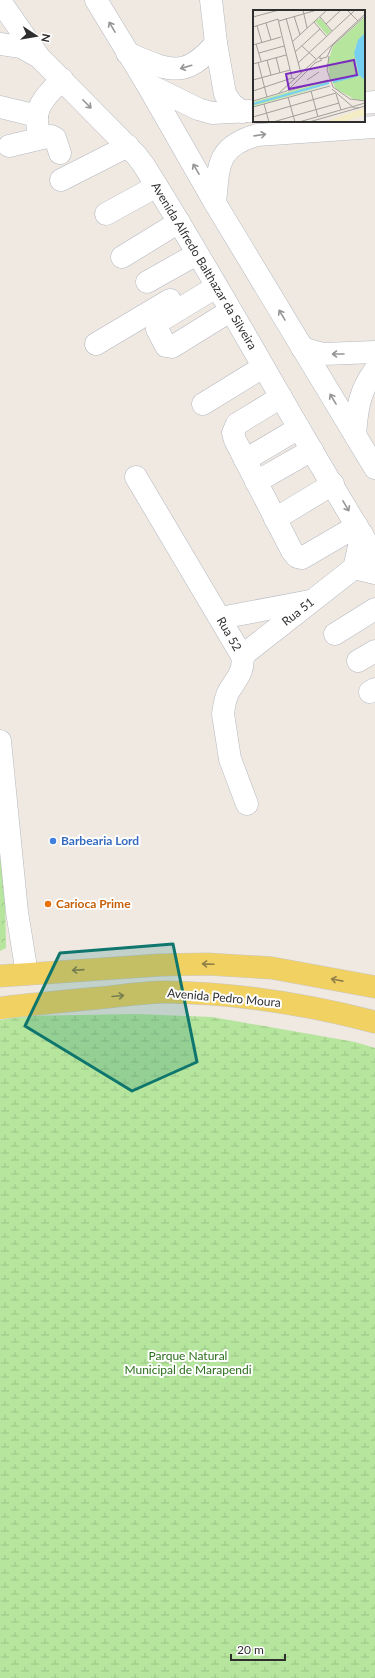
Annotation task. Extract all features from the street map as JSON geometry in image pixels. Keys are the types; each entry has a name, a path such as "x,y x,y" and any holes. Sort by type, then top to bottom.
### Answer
{"main road":[{"path":"14,975 160,965 207,964 272,968 375,987"},
{"name":"Avenida Pedro Moura","path":"0,1008 164,992 250,997 341,1013 375,1022"}],"street":[{"path":"96,0 147,84 215,203 375,468"},
{"path":"211,0 216,43 225,94 232,104 248,111"},
{"name":"Avenida Alfredo Balthazar da Silveira","path":"0,1 39,57 128,146 143,164 179,222 375,556"},
{"path":"127,53 163,67 181,68 191,66 216,43"},
{"path":"0,44 21,47 39,57"},
{"path":"40,138 37,116 46,96 62,79"},
{"path":"147,84 207,112 248,111"},
{"path":"365,103 375,102"},
{"path":"0,107 37,116"},
{"path":"215,203 219,166 226,152 233,145 243,139 257,135 375,127"},
{"path":"9,146 51,136 55,138 60,153"},
{"path":"61,180 128,146"},
{"path":"106,214 157,186"},
{"path":"122,256 179,222"},
{"path":"148,282 197,254"},
{"path":"216,286 160,320 157,329 166,346 169,347 176,345 230,310"},
{"path":"96,344 186,291 190,292 195,299"},
{"path":"302,348 323,354 375,352"},
{"path":"203,404 263,367"},
{"path":"355,435 358,405 368,379 375,370"},
{"path":"281,397 237,424 234,429 235,440 292,552 297,557 302,558 359,530"},
{"path":"245,460 299,428"},
{"path":"256,482 312,450"},
{"name":"Rua 52","path":"136,477 242,656 243,669 228,692 223,714 230,759 247,804"},
{"path":"275,518 333,484"},
{"path":"359,530 354,568 375,573"},
{"name":"Rua 51","path":"242,656 354,568"},
{"path":"220,618 313,601"},
{"path":"335,634 375,609"},
{"path":"0,741 17,912 14,975"}],"highlighted area":[{"path":"173,944 197,1062 132,1091 25,1026 60,953"}],"green space":[{"path":"0,795 4,849 6,948 0,951"},
{"name":"Parque Natural Municipal de Marapendi","path":"135,1014 212,1017 355,1042 375,1048 375,1678 0,1678 0,1020 22,1016"}],"place":[{"name":"Barbearia Lord","path":"53,841"},
{"name":"Carioca Prime","path":"48,904"}]}
